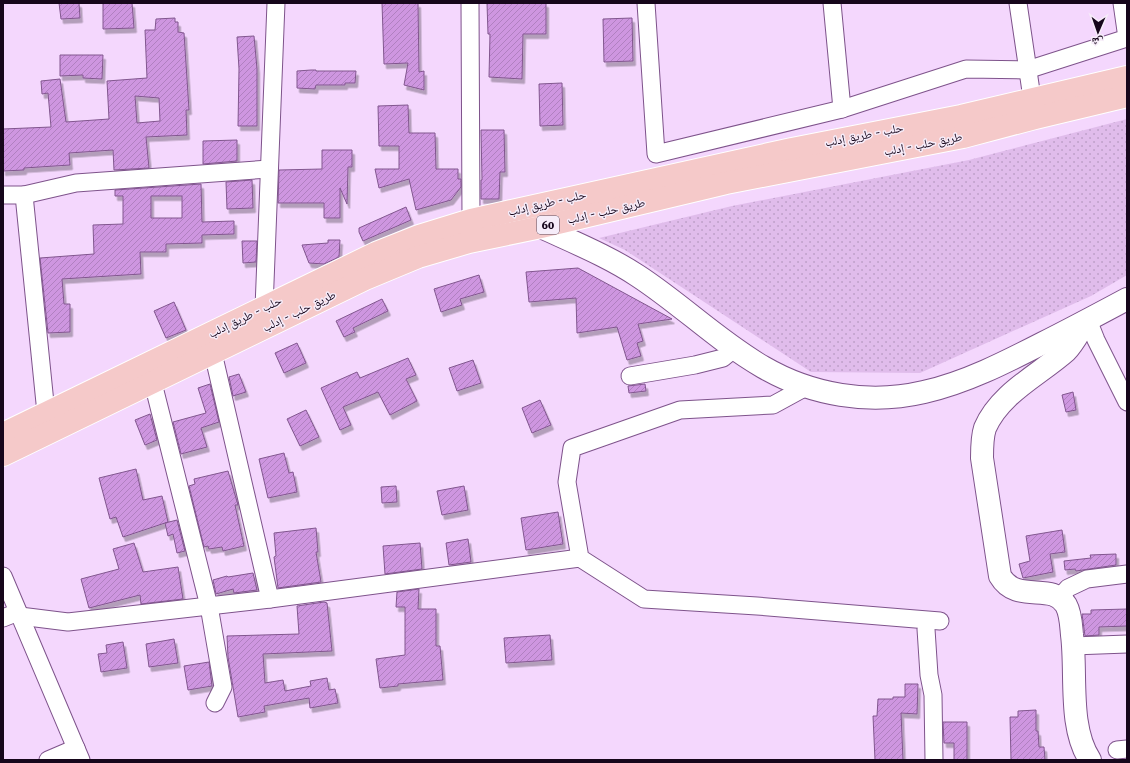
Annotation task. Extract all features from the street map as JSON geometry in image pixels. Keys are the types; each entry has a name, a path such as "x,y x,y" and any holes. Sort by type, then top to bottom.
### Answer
{"highway":[{"name":"حلب - طريق إدلب","path":"3,434 376,253 419,236 471,220 792,149 961,116 1032,98 1127,77"},
{"name":"طريق حلب - إدلب","path":"3,455 365,279 418,257 469,242 541,227 726,183 963,137 1127,96"}],"street":[{"path":"264,308 276,3"},
{"path":"470,3 471,220"},
{"path":"646,3 656,154 842,109 966,69 1027,70 1127,38 1122,3"},
{"path":"832,3 842,109"},
{"path":"1018,3 1032,98"},
{"path":"3,195 24,195 76,183 269,169"},
{"path":"24,195 46,413"},
{"path":"541,227 617,264 638,276 734,349 763,367 806,387 826,393 848,396 876,398 904,396 925,392 951,384 1011,359 1127,299"},
{"path":"1088,320 1096,340 1127,402"},
{"path":"1088,320 1067,350 1012,393 999,407 985,428 982,458 1000,576 1004,583 1010,588 1018,591 1050,594 1059,598 1066,605 1070,619 1074,646 1076,724 1082,743 1090,760"},
{"path":"630,376 695,365 724,358 734,349"},
{"path":"213,353 270,599"},
{"path":"153,383 209,606 223,686 215,703"},
{"path":"580,558 567,482 572,448 680,410 772,405 806,387"},
{"path":"14,615 68,622 270,599 580,558 644,599 757,606 933,625 929,675 933,695 934,760"},
{"path":"1059,598 1068,588 1086,579 1127,574"},
{"path":"3,576 14,615 78,754 48,760"},
{"path":"1074,646 1127,644"}],"shaded area":[{"path":"1127,119 1127,275 1091,296 920,373 811,372 625,250 599,238 732,206 969,160"}],"building":[{"path":"59,3 79,3 80,18 61,19"},
{"path":"103,3 132,3 134,28 103,29"},
{"path":"382,3 418,3 419,72 424,71 424,90 404,85 408,63 384,64"},
{"path":"487,3 546,3 546,34 523,34 522,79 489,77 490,34 488,34"},
{"path":"175,18 175,22 178,22 178,32 184,33 189,110 186,110 187,135 146,137 149,168 114,170 113,150 69,153 70,165 3,171 3,129 51,127 48,93 42,94 41,81 60,79 66,122 109,119 107,81 147,78 145,30 155,30 156,19","holes":["135,96 159,98 160,121 137,123"]},
{"path":"632,18 633,61 604,62 603,19"},
{"path":"254,36 257,69 257,126 238,126 239,69 237,37"},
{"path":"60,55 103,55 102,79 83,78 83,75 60,76"},
{"path":"297,71 356,71 355,83 345,83 345,85 316,85 315,89 297,88"},
{"path":"562,83 563,125 540,126 539,84"},
{"path":"408,105 409,133 435,133 436,169 458,169 458,179 461,179 461,187 451,200 416,210 409,179 379,188 375,169 399,169 399,146 379,146 378,106"},
{"path":"481,130 504,130 505,172 500,172 499,199 481,199"},
{"path":"237,140 237,161 203,164 203,141"},
{"path":"322,150 352,150 352,167 348,167 347,204 340,188 340,218 324,218 324,203 278,203 279,170 322,169"},
{"path":"252,180 253,208 227,209 226,182"},
{"path":"201,184 202,222 234,221 234,234 202,235 202,243 166,244 166,252 140,252 141,274 62,279 64,304 70,304 70,332 48,333 40,258 94,254 93,225 123,224 123,196 115,196 115,190","holes":["151,196 182,196 182,218 151,218"]},
{"path":"406,207 411,220 363,241 359,228"},
{"path":"328,240 340,240 339,257 324,264 309,263 302,245 328,243"},
{"path":"242,241 257,241 256,262 243,263"},
{"path":"578,268 672,319 638,324 643,341 637,343 641,356 627,360 617,327 577,333 576,298 529,302 526,272"},
{"path":"479,275 484,292 460,299 462,305 441,312 434,289"},
{"path":"382,299 388,311 353,328 355,332 344,337 336,321"},
{"path":"174,302 186,330 166,338 154,311"},
{"path":"297,343 306,363 284,373 275,353"},
{"path":"408,358 416,375 406,379 417,401 390,415 378,392 343,407 351,425 340,430 321,388 357,372 360,378"},
{"path":"473,360 481,383 457,391 449,368"},
{"path":"239,374 246,392 233,396 229,377"},
{"path":"210,384 219,422 201,428 207,447 181,454 173,422 206,413 198,388"},
{"path":"645,384 646,391 629,393 628,386"},
{"path":"1073,392 1076,410 1066,412 1062,395"},
{"path":"540,400 551,425 532,433 522,408"},
{"path":"306,410 319,437 300,446 287,419"},
{"path":"150,414 157,440 145,445 135,420"},
{"path":"284,453 289,473 293,472 297,492 268,498 259,459"},
{"path":"136,469 143,500 162,496 168,522 123,537 116,517 110,519 99,478"},
{"path":"228,471 238,505 235,505 244,546 223,551 222,547 209,549 208,546 204,547 189,486 195,484 194,479"},
{"path":"396,486 397,502 382,503 381,487"},
{"path":"464,486 468,510 442,515 437,491"},
{"path":"558,512 563,544 526,550 521,518"},
{"path":"177,520 185,551 177,553 173,534 168,536 165,523"},
{"path":"316,528 318,552 316,552 321,582 278,588 274,557 276,556 274,533"},
{"path":"1062,530 1065,552 1050,554 1053,572 1023,578 1019,564 1030,561 1026,536"},
{"path":"468,539 471,562 449,565 446,543"},
{"path":"134,543 143,572 178,567 183,599 141,604 140,595 89,608 81,579 119,569 113,549"},
{"path":"420,543 422,569 385,574 383,546"},
{"path":"1116,554 1116,565 1076,571 1075,569 1065,570 1064,561 1091,558 1090,555"},
{"path":"253,573 257,590 234,593 233,589 216,594 213,580 227,576"},
{"path":"419,589 418,609 436,609 436,646 440,646 443,680 398,684 398,686 380,688 376,659 405,655 405,607 396,607 397,592"},
{"path":"324,602 327,603 332,651 263,654 265,683 283,680 285,691 311,686 310,681 327,678 329,690 335,689 338,703 310,708 309,698 264,706 265,712 238,717 228,657 227,636 299,634 297,606"},
{"path":"1127,609 1127,626 1099,627 1099,635 1085,636 1082,614 1091,614 1091,610"},
{"path":"550,635 552,660 506,663 504,638"},
{"path":"174,639 178,663 149,667 146,644"},
{"path":"123,642 127,668 101,672 98,654 107,653 106,645"},
{"path":"209,662 212,686 188,690 184,666"},
{"path":"905,684 918,684 917,714 901,713 903,760 875,760 873,716 877,716 878,699 905,697"},
{"path":"1036,710 1036,731 1038,731 1039,747 1044,747 1045,760 1011,760 1010,717 1018,717 1018,711"},
{"path":"943,722 967,722 967,760 954,760 954,743 944,743"}]}
